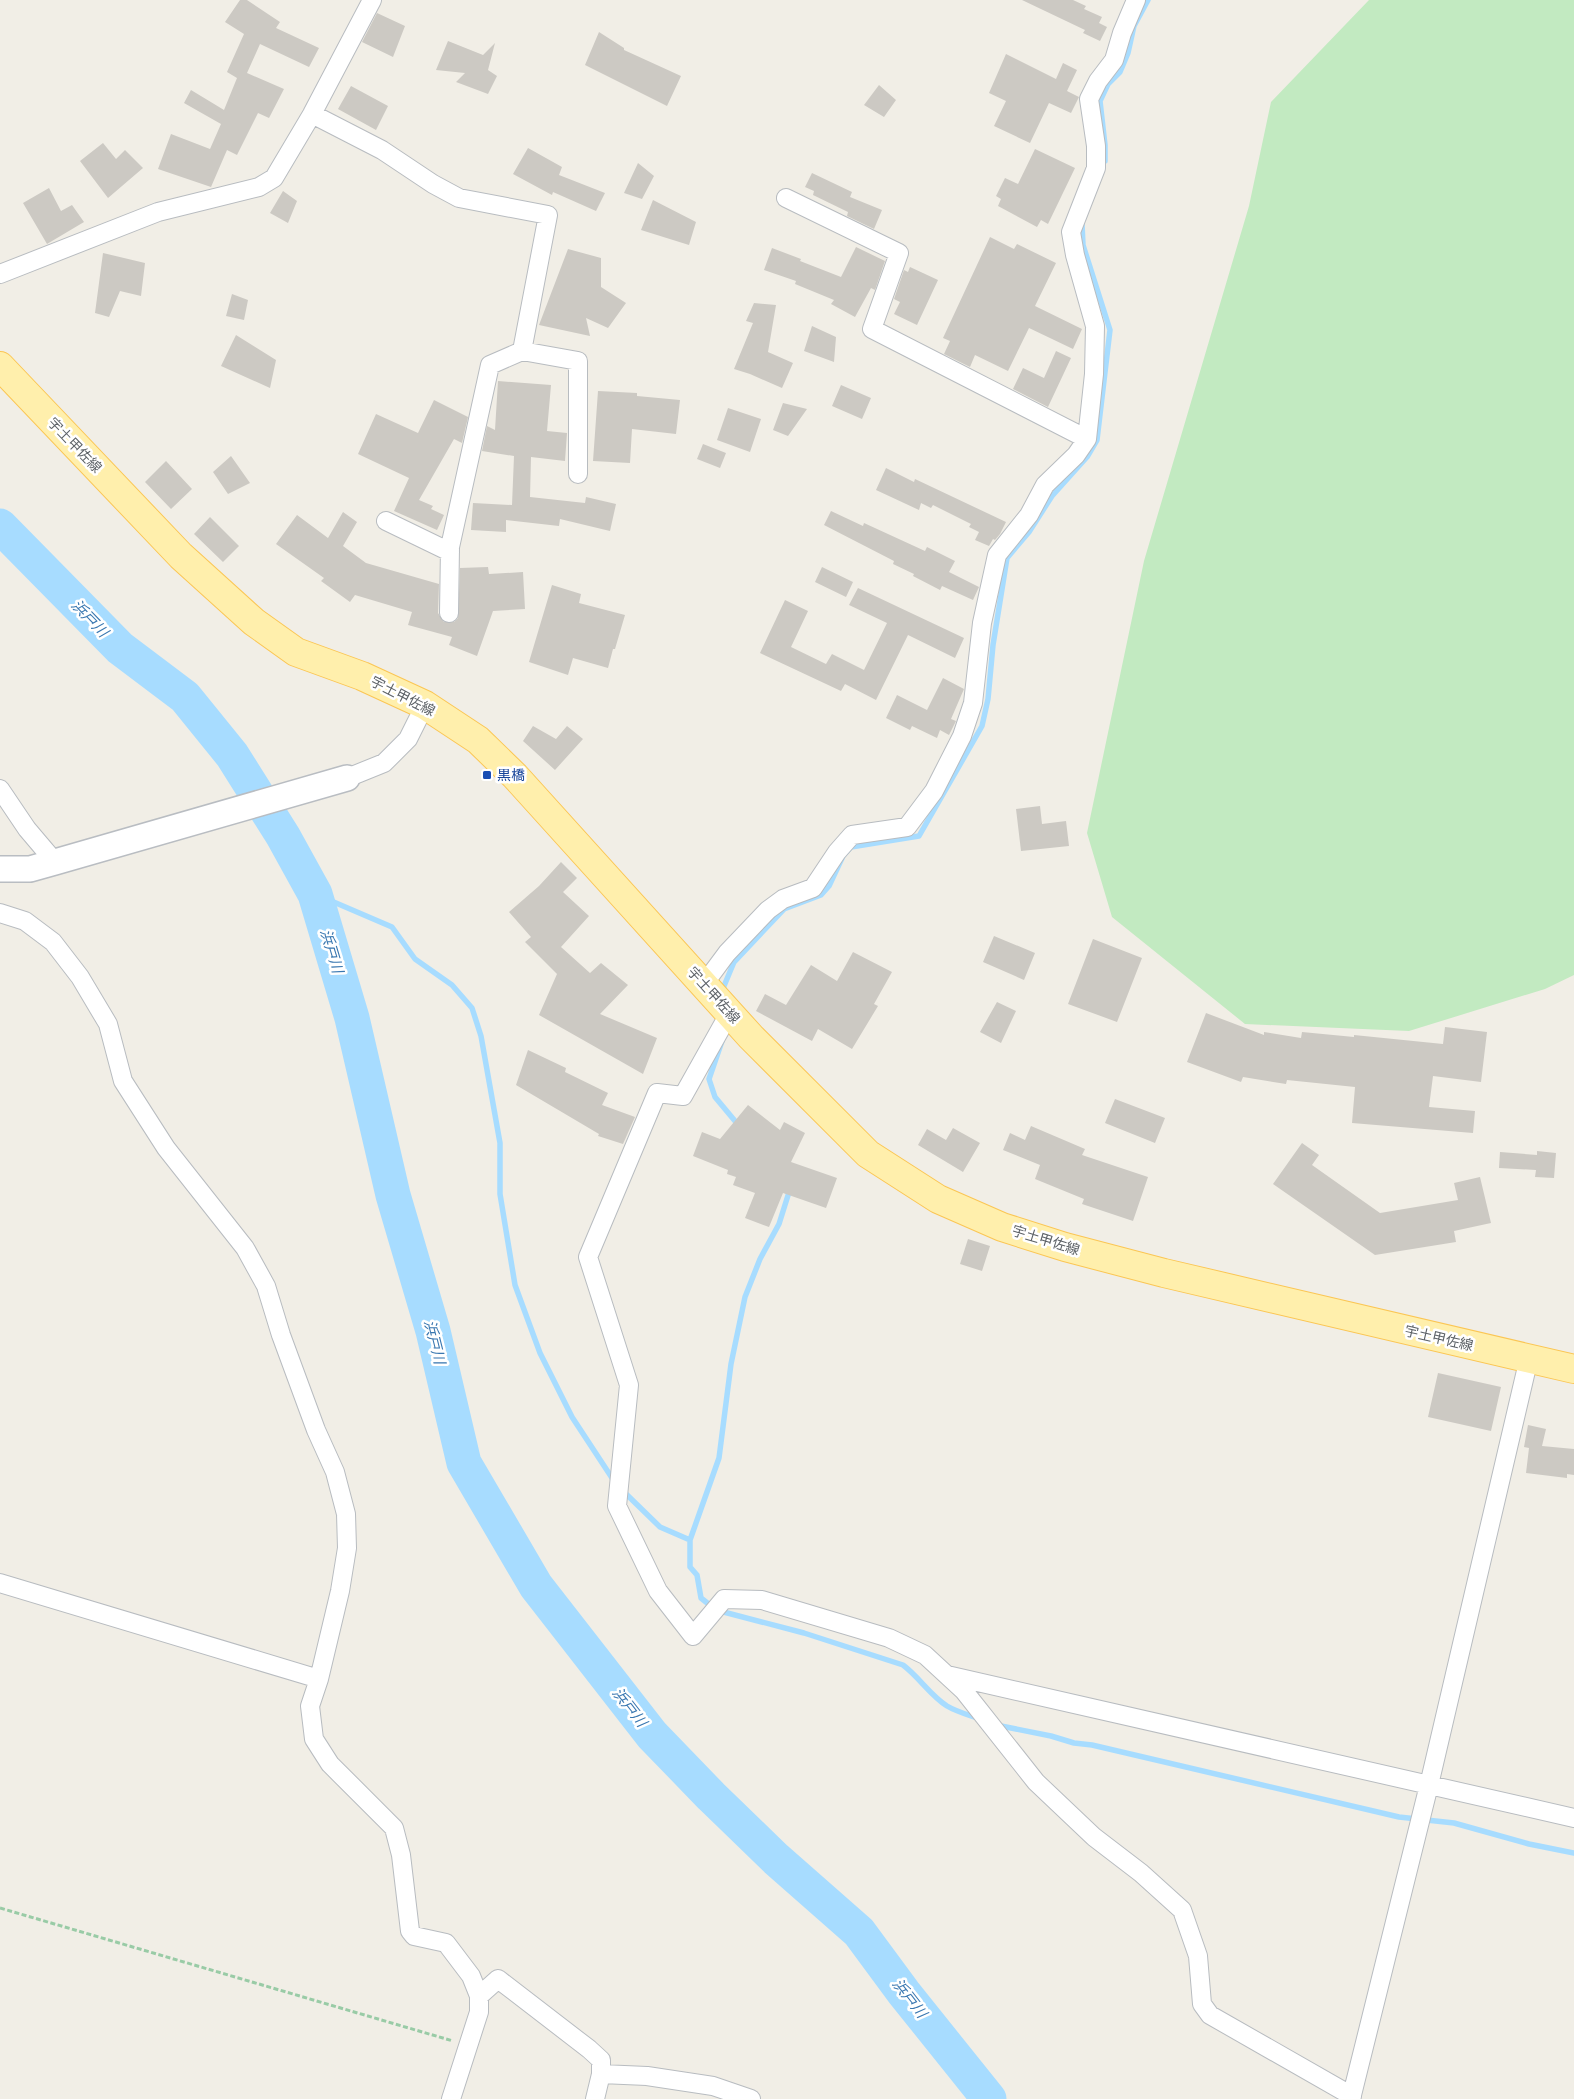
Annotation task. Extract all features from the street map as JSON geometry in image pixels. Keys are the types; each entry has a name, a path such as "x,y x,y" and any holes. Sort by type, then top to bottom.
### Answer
{"main road":[{"name":"宇土甲佐線","path":"0,366 181,556 254,622 296,652 362,676 425,705 478,740 515,776 751,1037 868,1154 947,1203 1002,1226 1065,1247 1164,1273 1574,1369"}],"street":[{"path":"0,274 158,212 259,187 274,178 312,114 372,0"},
{"path":"704,984 727,953 768,910 783,899 813,888 837,852 852,835 907,826 934,792 962,736 973,703 982,622 997,555 1029,516 1045,485 1076,455 1087,439 1094,374 1095,326 1075,255 1071,232 1096,168 1096,146 1089,99 1098,81 1114,60 1122,33 1136,0"},
{"path":"312,114 382,150 433,184 459,198 548,215 522,351"},
{"path":"786,198 899,253 872,329 1087,439"},
{"path":"449,613 450,552 490,365 522,351 578,361 578,474"},
{"path":"386,522 450,552"},
{"path":"0,869 30,869 347,778 384,763 408,739 425,705"},
{"path":"0,789 27,829 63,859"},
{"path":"0,913 25,921 53,942 80,977 108,1024 123,1081 166,1148 245,1248 266,1286 281,1335 316,1430 335,1472 346,1514 347,1548 340,1591 319,1679 310,1706 314,1739 330,1764 394,1828 401,1855 410,1931 414,1936 446,1943 471,1976 479,1996 479,2012 451,2099"},
{"path":"730,1012 683,1096 657,1093 588,1256 629,1385 617,1506 658,1591 693,1636 724,1599 762,1600 889,1638 925,1655 964,1691 1036,1782 1094,1837 1141,1873 1182,1910 1198,1956 1202,2004 1210,2015 1352,2097 1429,1784 1529,1358"},
{"path":"0,1583 319,1679"},
{"path":"946,1675 1574,1818"},
{"path":"479,1996 498,1979 590,2049 601,2060 602,2074 595,2099"},
{"path":"602,2074 647,2076 713,2086 752,2099"}],"path":[{"path":"0,1908 469,2046"}],"green space":[{"path":"1369,0 1574,0 1574,975 1545,989 1409,1031 1245,1024 1112,917 1087,833 1144,561 1249,206 1271,102"}],"building":[{"path":"240,0 247,0 280,22 276,28 319,48 309,67 260,44 247,73 284,89 269,118 258,113 237,155 227,150 211,187 158,169 171,134 210,149 221,124 184,103 191,90 224,110 237,78 227,72 244,34 225,22"},
{"path":"1022,0 1073,0 1086,6 1084,9 1102,17 1099,23 1107,27 1100,41 1083,33 1085,30"},
{"path":"377,13 405,26 393,57 362,42"},
{"path":"599,32 624,48 624,50 681,76 667,106 585,65"},
{"path":"448,41 483,55 495,43 488,70 497,76 488,94 456,82 465,73 436,70"},
{"path":"1006,54 1056,79 1063,63 1077,70 1067,91 1079,97 1071,113 1049,103 1030,143 994,126 1006,101 989,93"},
{"path":"879,85 896,100 884,117 864,105"},
{"path":"351,86 388,106 376,130 338,109"},
{"path":"103,143 116,159 125,150 143,168 108,198 80,161"},
{"path":"528,148 562,167 559,175 605,193 596,211 553,192 552,195 513,174"},
{"path":"1035,149 1075,168 1048,224 1041,220 1037,227 998,206 1001,199 996,196 1005,178 1018,184"},
{"path":"638,163 654,176 642,199 624,193"},
{"path":"812,173 852,192 850,197 882,210 874,229 847,216 848,212 813,195 814,191 805,187"},
{"path":"49,188 61,211 72,205 84,222 47,244 23,203"},
{"path":"283,191 297,201 288,223 270,213"},
{"path":"653,200 696,222 689,245 641,230"},
{"path":"990,237 1014,249 1017,244 1056,263 1035,306 1082,329 1073,349 1029,328 1008,371 975,355 970,367 944,354 950,341 943,338"},
{"path":"856,247 885,261 875,290 871,288 855,317 831,304 834,300 795,284 796,281 764,270 772,248 841,277"},
{"path":"568,249 601,258 601,287 626,303 608,328 586,318 590,336 539,325"},
{"path":"103,253 145,263 141,296 120,291 109,317 95,313"},
{"path":"910,267 938,280 917,325 894,314 900,302 894,299 904,270 908,272"},
{"path":"232,294 248,300 244,320 226,316"},
{"path":"754,303 776,305 768,352 793,363 782,388 734,369 753,323 746,321"},
{"path":"812,326 836,337 834,362 804,351"},
{"path":"236,335 276,360 270,388 221,366"},
{"path":"1056,351 1071,358 1048,407 1013,389 1023,368 1044,378"},
{"path":"498,381 551,385 547,431 567,433 565,461 531,457 530,497 585,503 586,497 616,504 610,531 560,519 559,526 506,520 506,532 471,530 473,503 512,505 514,456 482,451 487,426 495,430"},
{"path":"841,385 871,398 862,419 832,406"},
{"path":"598,391 637,393 637,396 680,400 676,434 632,429 630,463 593,461"},
{"path":"434,400 468,417 462,443 454,439 419,500 433,506 431,509 444,515 437,530 394,511 409,478 358,454 376,414 418,433"},
{"path":"783,403 807,409 788,436 773,430"},
{"path":"728,408 761,419 750,452 717,440"},
{"path":"703,444 726,453 720,468 697,459"},
{"path":"231,456 250,483 228,494 213,472"},
{"path":"166,461 192,489 171,509 145,482"},
{"path":"886,468 914,482 915,479 1006,522 1000,534 995,540 993,539 989,546 975,540 979,532 969,527 971,524 933,505 931,508 921,503 919,510 876,490"},
{"path":"831,511 863,526 864,523 925,551 927,547 955,561 949,572 979,587 973,600 942,586 940,590 893,564 894,561 824,525"},
{"path":"343,512 357,522 343,546 366,563 439,584 438,613 444,622 454,622 458,618 460,568 488,567 489,574 523,572 525,609 493,611 477,656 449,645 452,637 408,625 412,612 355,595 350,602 321,581 324,578 276,544 297,515 328,538"},
{"path":"210,517 239,546 223,562 194,534"},
{"path":"822,567 853,582 846,597 815,582"},
{"path":"552,585 581,594 579,603 625,615 608,668 573,658 568,675 529,662"},
{"path":"858,588 964,638 955,658 908,635 876,700 845,684 841,691 760,653 785,600 808,611 791,647 826,664 832,654 864,670 887,623 849,605"},
{"path":"943,678 964,689 951,719 956,721 949,735 940,730 937,738 912,726 910,730 886,718 897,695 927,710"},
{"path":"533,726 556,739 567,726 583,739 555,770 523,741"},
{"path":"1040,806 1042,824 1066,821 1069,846 1021,851 1016,809"},
{"path":"561,862 577,878 563,892 589,916 561,947 590,973 601,963 628,985 600,1014 657,1038 643,1074 539,1015 557,974 525,942 531,937 509,912 539,886"},
{"path":"994,936 1035,953 1024,980 983,962"},
{"path":"1093,939 1142,958 1117,1022 1068,1004"},
{"path":"853,952 892,972 874,1004 878,1006 852,1049 818,1029 812,1041 756,1011 765,994 786,1005 811,965 837,981"},
{"path":"997,1002 1016,1011 1001,1043 980,1032"},
{"path":"1206,1013 1264,1035 1264,1032 1301,1038 1302,1032 1443,1044 1445,1027 1487,1032 1481,1082 1433,1076 1429,1107 1475,1111 1473,1133 1352,1123 1355,1087 1287,1080 1286,1084 1243,1077 1241,1082 1187,1062"},
{"path":"528,1050 566,1068 565,1072 608,1093 602,1105 635,1117 623,1144 598,1136 599,1134 516,1085"},
{"path":"1115,1099 1165,1118 1155,1143 1105,1123"},
{"path":"748,1105 780,1130 784,1122 805,1133 791,1162 837,1178 826,1208 783,1193 769,1227 745,1218 755,1193 733,1185 736,1177 727,1174 728,1170 693,1156 702,1132 720,1139"},
{"path":"1031,1126 1085,1149 1082,1155 1148,1177 1133,1221 1082,1204 1084,1199 1035,1179 1040,1165 1003,1150 1010,1133 1025,1140"},
{"path":"953,1128 980,1143 963,1172 918,1145 927,1129 946,1140"},
{"path":"1302,1143 1319,1155 1312,1165 1380,1213 1458,1200 1454,1183 1480,1177 1491,1223 1454,1231 1456,1242 1375,1255 1273,1184"},
{"path":"1537,1151 1556,1153 1554,1178 1535,1177 1536,1170 1499,1168 1500,1152 1537,1155"},
{"path":"968,1239 990,1246 982,1271 960,1264"},
{"path":"1438,1373 1501,1387 1491,1431 1428,1417"},
{"path":"1528,1425 1546,1429 1542,1446 1574,1449 1574,1475 1567,1474 1567,1478 1526,1473 1529,1448 1524,1447"}],"waterway":[{"path":"1105,161 1100,101 1108,84 1120,72 1128,53 1134,26 1148,0"},
{"path":"723,992 734,962 784,909 821,895 829,886 843,856 851,847 919,836 982,726 988,699 993,645 1007,558 1029,532 1052,496 1087,457 1097,440 1110,330 1083,245 1082,224"},
{"name":"浜戸川","path":"0,526 120,648 185,697 232,755 283,836 315,894 352,1018 393,1195 433,1331 464,1463 536,1586 652,1735 776,1859 859,1932 904,1993 989,2099"},
{"path":"315,894 392,927 415,959 452,985 472,1008 481,1036 500,1143 500,1194 515,1285 540,1353 572,1417 616,1484"},
{"path":"722,1041 709,1079 715,1097 740,1127"},
{"path":"790,1189 779,1224 760,1259 745,1297 731,1364 719,1458 690,1540 690,1567 697,1575 701,1598 716,1610 804,1633 903,1665 935,1697 947,1706 980,1719"},
{"path":"622,1490 660,1527 690,1540"},
{"path":"996,1725 1051,1736 1074,1743 1092,1745 1399,1817 1454,1823 1529,1844 1574,1853"}],"place":[{"name":"黒橋","path":"487,775"}]}
